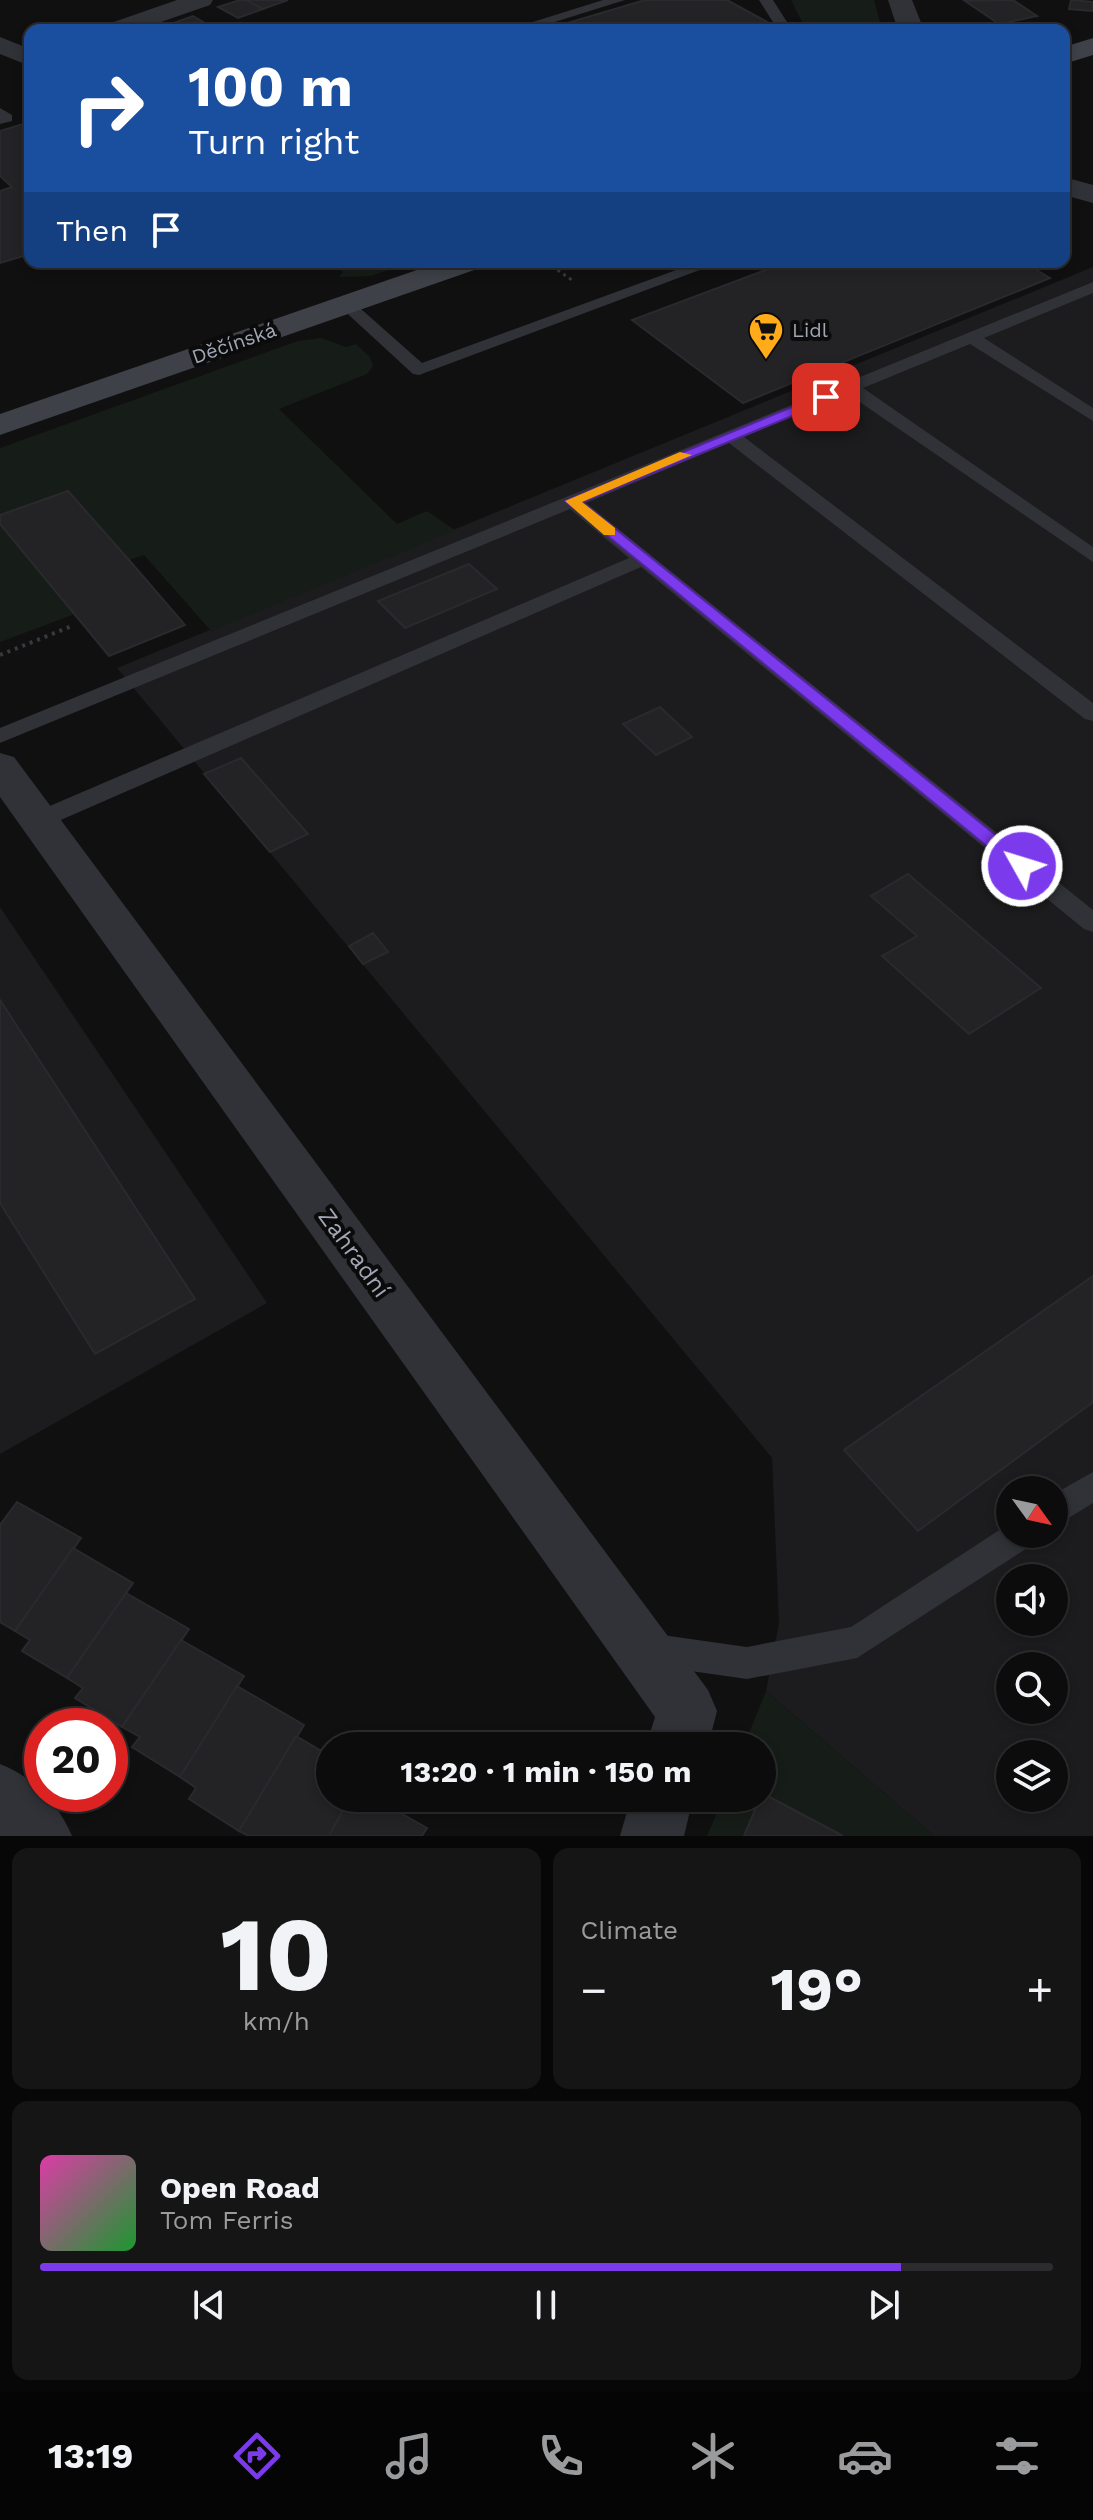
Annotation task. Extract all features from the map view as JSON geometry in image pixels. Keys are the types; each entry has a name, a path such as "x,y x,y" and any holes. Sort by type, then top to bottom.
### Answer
{"main road":[{"name":"Děčínská","path":"0,425 452,268"}],"street":[{"path":"131,24 201,0"},
{"path":"900,0 909,24"},
{"path":"0,45 24,55"},
{"path":"0,68 24,60"},
{"path":"1070,188 1093,194"},
{"name":"Zahradní","path":"0,767 687,1711 681,1732"},
{"path":"0,1795 40,1836"},
{"path":"652,1836 658,1812"}],"lane":[{"path":"535,24 618,0"},
{"path":"766,0 781,24"},
{"path":"0,112 7,118 0,120"},
{"path":"346,305 419,370 697,268"},
{"path":"0,736 971,337 1088,294"},
{"path":"971,337 1093,416"},
{"path":"849,387 1093,556"},
{"path":"731,436 1093,714"},
{"path":"572,501 1093,923"},
{"path":"39,820 643,559"},
{"path":"1068,1503 1093,1486"},
{"path":"642,1648 747,1663 857,1642 1000,1548"}],"path":[{"path":"0,655 72,626"}],"shaded area":[{"path":"791,0 874,0 880,24 803,24"},
{"path":"1093,267 1093,1836 934,1836 766,1691 779,1623 772,1458 117,668"},
{"path":"337,268 394,268 371,276 339,277 343,272"},
{"path":"321,338 346,347 356,344 370,357 373,366 367,374 279,409 397,524 427,511 455,530 211,631 144,555 129,560 0,515 0,448 298,341"},
{"path":"0,524 75,614 0,642"},
{"path":"0,907 267,1303 0,1454"},
{"path":"766,1691 934,1836 707,1836 717,1812 776,1812 776,1732 750,1732"}],"building":[{"path":"240,0 263,9 238,18 218,7"},
{"path":"246,0 288,0 263,9"},
{"path":"645,0 727,0 770,24 564,24"},
{"path":"1013,0 1037,16 999,24 965,1"},
{"path":"1071,0 1093,2 1093,11 1069,9"},
{"path":"193,16 207,24 171,24"},
{"path":"24,125 24,256 0,263 0,191 12,187 0,176 0,131"},
{"name":"Lidl","path":"771,268 1033,268 1050,278 743,403 632,320"},
{"path":"68,491 185,625 109,656 0,524 0,515"},
{"path":"469,564 497,589 405,628 378,601"},
{"path":"660,707 692,737 656,755 623,724"},
{"path":"241,758 308,834 270,852 204,774"},
{"path":"908,874 1041,988 969,1034 882,956 917,936 871,896"},
{"path":"373,933 388,952 363,964 349,946"},
{"path":"0,1000 195,1299 95,1354 0,1203"},
{"path":"1093,1276 1093,1402 918,1531 844,1450"},
{"path":"17,1502 81,1538 15,1631 0,1622 0,1525"},
{"path":"73,1548 133,1583 67,1678 22,1651 30,1640 15,1631"},
{"path":"126,1593 189,1629 128,1718 128,1708 91,1708 75,1698 83,1688 67,1678"},
{"path":"181,1640 244,1676 180,1777 132,1747 140,1737 128,1730 128,1718"},
{"path":"237,1686 304,1725 239,1831 189,1799 196,1788 180,1777"},
{"path":"296,1736 316,1748 316,1812 342,1812 329,1836 249,1836 239,1831"},
{"path":"776,1800 843,1836 744,1836 754,1812 776,1812"},
{"path":"342,1812 399,1812 427,1828 422,1836 329,1836"}],"slow traffic":[{"path":"609,532 572,501 685,455"}],"place":[{"name":"Lidl","path":"766,361"}],"route":[{"path":"826,397 572,501 1022,866"}]}
